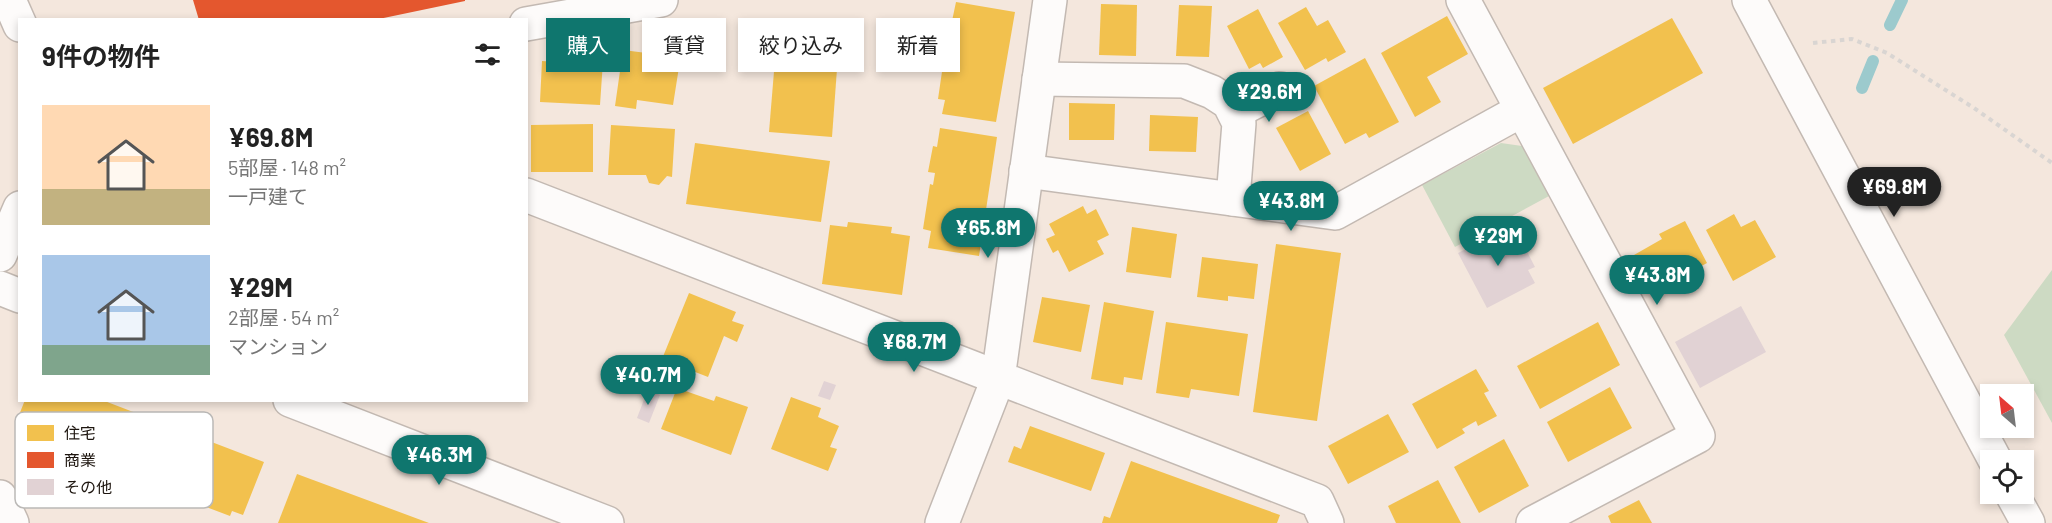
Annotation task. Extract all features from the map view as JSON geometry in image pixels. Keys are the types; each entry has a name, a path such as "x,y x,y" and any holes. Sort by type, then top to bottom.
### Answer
{"street":[{"path":"9,0 18,20"},
{"path":"528,24 661,0"},
{"path":"942,523 998,379 1050,0"},
{"path":"1463,0 1698,436 1533,523"},
{"path":"1749,0 1990,450"},
{"path":"1039,79 1184,81 1212,92 1229,103 1239,123 1233,199"},
{"path":"1235,112 1280,88"},
{"path":"1026,171 1335,213 1522,110"},
{"path":"528,196 1317,501 1327,523"},
{"path":"0,255 18,213"},
{"path":"0,288 18,295"},
{"path":"295,402 607,523"},
{"path":"0,497 12,523"},
{"path":"2018,504 2028,523"}],"path":[{"path":"1780,58 1819,40 1852,39 1887,53 1974,108 2052,164"}],"green space":[{"path":"1501,143 1522,146 1549,196 1455,247 1422,185"},
{"path":"2052,270 2052,423 2034,390 2034,384 2031,384 2004,335"}],"building: 住宅":[{"path":"956,2 1015,12 996,122 942,114 945,100 938,99 942,72 960,72 960,18 953,18"},
{"path":"1101,4 1137,5 1136,56 1099,55"},
{"path":"1179,5 1212,6 1209,57 1176,56"},
{"path":"1306,7 1317,26 1328,20 1346,52 1328,62 1326,58 1305,70 1278,23"},
{"path":"1258,9 1283,57 1263,68 1260,63 1249,69 1227,26"},
{"path":"1447,16 1468,54 1427,77 1441,102 1415,117 1381,53"},
{"path":"1672,18 1703,73 1573,144 1543,88"},
{"path":"630,51 642,52 642,72 678,72 673,105 637,100 636,109 615,106 620,72 630,72"},
{"path":"1365,58 1399,122 1369,138 1366,133 1345,144 1314,86"},
{"path":"542,61 546,61 546,72 602,72 600,105 540,102"},
{"path":"774,72 837,72 832,137 769,132"},
{"path":"1069,103 1115,104 1114,140 1069,140"},
{"path":"1308,111 1331,154 1300,171 1276,128"},
{"path":"1150,115 1198,117 1196,152 1149,151"},
{"path":"593,124 593,172 531,172 531,125"},
{"path":"611,125 675,129 672,177 667,176 659,185 649,183 646,175 608,175"},
{"path":"940,128 997,137 979,256 928,248 931,231 923,229 930,184 933,185 935,173 928,172 933,146 937,147"},
{"path":"695,143 830,161 821,222 686,204"},
{"path":"1083,206 1087,214 1096,209 1109,235 1097,241 1104,254 1069,272 1058,250 1053,253 1046,239 1055,235 1049,224"},
{"path":"1734,214 1741,227 1755,220 1776,257 1733,281 1706,230"},
{"path":"1685,221 1707,263 1653,292 1634,255 1662,239 1659,234"},
{"path":"848,222 892,227 891,233 910,236 902,295 822,284 830,225 847,227"},
{"path":"1132,227 1177,234 1171,278 1126,272"},
{"path":"1276,244 1341,253 1317,421 1253,412"},
{"path":"1202,257 1258,264 1254,299 1228,296 1228,301 1197,297"},
{"path":"689,293 736,312 732,321 744,325 737,342 724,336 708,377 662,359"},
{"path":"1042,297 1090,305 1081,352 1033,342"},
{"path":"1104,302 1154,311 1142,380 1124,377 1123,385 1091,379"},
{"path":"1166,322 1248,334 1239,396 1191,389 1189,398 1156,393"},
{"path":"1598,322 1620,365 1540,409 1517,366"},
{"path":"1476,369 1489,391 1484,393 1497,416 1478,426 1476,421 1462,429 1465,433 1437,449 1412,404"},
{"path":"1610,387 1632,428 1568,462 1547,422"},
{"path":"677,388 714,401 716,396 748,407 731,455 661,429"},
{"path":"791,397 821,408 818,417 839,426 830,447 837,449 828,471 771,449"},
{"path":"24,402 107,402 133,412 20,412"},
{"path":"1388,414 1409,452 1348,484 1328,446"},
{"path":"1030,426 1105,453 1091,491 1008,462 1014,446 1021,449"},
{"path":"1504,439 1529,486 1479,513 1454,467"},
{"path":"213,442 264,462 243,515 232,511 230,516 209,508 213,508"},
{"path":"1131,461 1280,515 1277,523 1102,523 1104,516 1110,518"},
{"path":"297,474 429,523 278,523"},
{"path":"1438,480 1461,523 1396,523 1388,506"},
{"path":"1639,500 1652,523 1611,523 1608,516"}],"building: 商業":[{"path":"193,0 465,0 384,18 198,18"}],"building: その他":[{"path":"1505,229 1511,241 1519,236 1535,267 1528,270 1535,283 1487,308 1458,253"},
{"path":"1741,306 1766,352 1700,388 1675,342"},
{"path":"824,381 836,385 830,400 818,396"},
{"path":"648,389 660,395 649,423 637,418"}],"waterway":[{"path":"1890,25 1902,0"},
{"path":"1862,88 1873,61"}]}
